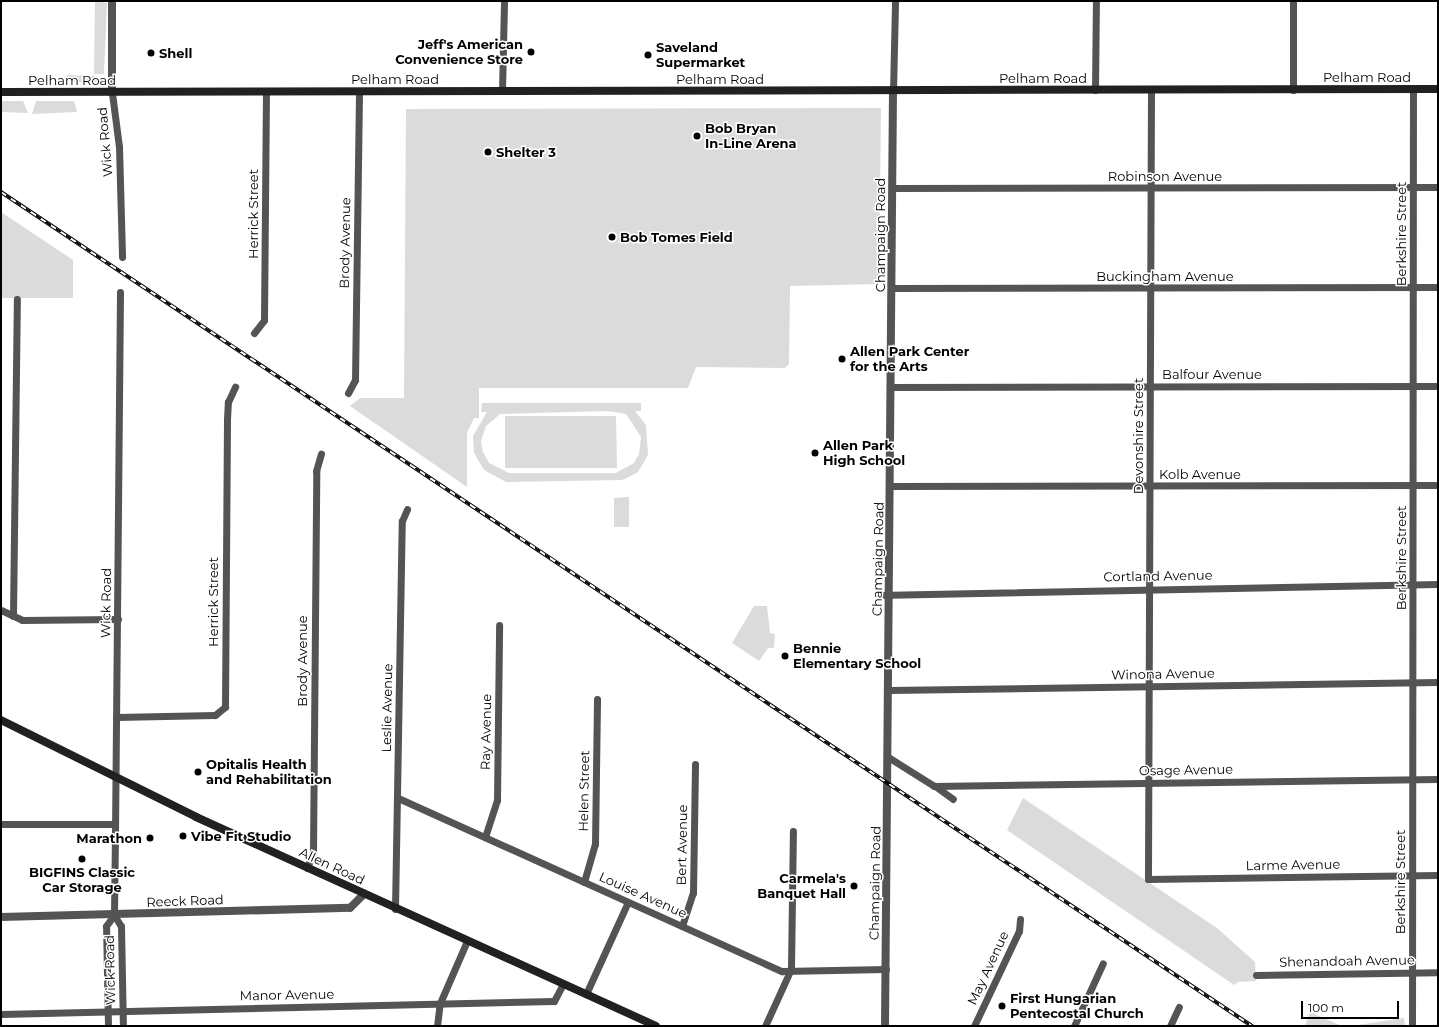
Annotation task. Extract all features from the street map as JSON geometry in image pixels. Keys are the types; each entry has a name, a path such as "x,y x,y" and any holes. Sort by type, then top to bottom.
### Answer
{"main road":[{"name":"Pelham Road","path":"1,92 112,93 502,90 893,92 1438,89"},
{"name":"Allen Road","path":"1,720 115,777 307,868 656,1026"}],"street":[{"name":"Wick Road","path":"112,1 112,93 120,147 122,257"},
{"path":"502,90 504,1"},
{"path":"893,92 894,1"},
{"path":"1095,90 1096,1"},
{"path":"1293,90 1294,1"},
{"name":"Berkshire Street","path":"1412,1026 1413,89"},
{"name":"Devonshire Street","path":"1148,879 1151,90"},
{"name":"Herrick Street","path":"254,333 264,320 266,91"},
{"name":"Brody Avenue","path":"348,393 355,380 359,91"},
{"name":"Champaign Road","path":"886,1026 893,92"},
{"name":"Robinson Avenue","path":"892,188 1438,187"},
{"name":"Buckingham Avenue","path":"892,288 1438,287"},
{"name":"Wick Road","path":"120,292 114,915 121,926 123,1026"},
{"path":"13,616 17,299"},
{"name":"Balfour Avenue","path":"891,387 1438,386"},
{"name":"Herrick Street","path":"116,717 215,715 225,707 226,419 228,402 235,387"},
{"name":"Brody Avenue","path":"307,868 313,852 316,471 321,454"},
{"name":"Kolb Avenue","path":"890,486 1438,485"},
{"name":"Leslie Avenue","path":"396,909 402,521 407,509"},
{"name":"Cortland Avenue","path":"878,595 1438,584"},
{"path":"1,610 13,616 29,620 118,618"},
{"name":"Ray Avenue","path":"485,837 497,800 498,624"},
{"name":"Winona Avenue","path":"889,690 1438,682"},
{"name":"Helen Street","path":"584,882 595,844 597,699"},
{"path":"888,758 953,798"},
{"name":"Bert Avenue","path":"682,926 693,893 695,764"},
{"name":"Osage Avenue","path":"934,786 1438,779"},
{"name":"Louise Avenue","path":"398,798 782,971 791,969 886,969"},
{"path":"1,824 115,824"},
{"path":"765,1026 791,969 793,831"},
{"name":"Larme Avenue","path":"1148,879 1438,875"},
{"name":"Reeck Road","path":"1,917 350,908 364,894"},
{"path":"586,994 628,902"},
{"name":"Wick Road","path":"108,1026 106,926 114,915"},
{"name":"May Avenue","path":"974,1026 1019,931 1020,919"},
{"path":"437,1026 440,1003 467,941"},
{"path":"1074,1026 1103,963"},
{"name":"Shenandoah Avenue","path":"1256,975 1438,972"},
{"name":"Manor Avenue","path":"1,1014 554,1001 562,984"},
{"path":"1170,1026 1179,1007"}],"shaded area":[{"path":"95,1 107,3 104,74 94,74"},
{"path":"66,75 97,76 97,82 72,82"},
{"path":"1,101 23,101 28,113 1,112"},
{"path":"36,101 74,101 77,112 32,114"},
{"path":"881,108 879,284 790,286 789,364 785,368 696,367 688,388 479,388 479,418 474,418 467,433 467,487 350,406 360,398 404,398 406,109"},
{"path":"1,212 73,260 73,298 1,298"},
{"path":"482,403 641,403 641,411 635,411 646,425 648,455 638,472 623,480 506,482 484,470 474,453 473,436 487,412 481,412","holes":["608,411 626,414 641,437 639,454 634,463 616,473 509,473 489,463 483,452 481,441 486,426 500,414"]},
{"path":"505,416 616,416 617,468 505,468"},
{"path":"629,497 629,527 614,527 614,498"},
{"path":"754,606 767,606 770,633 775,634 774,648 768,648 759,661 732,643"},
{"path":"1023,798 1217,928 1255,962 1256,981 1238,982 1234,985 1007,830"},
{"path":"1310,1012 1342,1026 1305,1026"},
{"path":"1404,1018 1405,1026 1351,1026"}],"railway":[{"path":"1,192 1252,1026"}],"place":[{"name":"Jeff's American Convenience Store","path":"531,52"},
{"name":"Shell","path":"151,53"},
{"name":"Saveland Supermarket","path":"648,55"},
{"name":"Bob Bryan In-Line Arena","path":"697,136"},
{"name":"Shelter 3","path":"488,152"},
{"name":"Bob Tomes Field","path":"612,237"},
{"name":"Allen Park Center for the Arts","path":"842,359"},
{"name":"Allen Park High School","path":"815,453"},
{"name":"Bennie Elementary School","path":"785,656"},
{"name":"Opitalis Health and Rehabilitation","path":"198,772"},
{"name":"Vibe Fit Studio","path":"183,836"},
{"name":"Marathon","path":"150,838"},
{"name":"BIGFINS Classic Car Storage","path":"82,859"},
{"name":"Carmela's Banquet Hall","path":"854,886"},
{"name":"First Hungarian Pentecostal Church","path":"1002,1006"}]}
